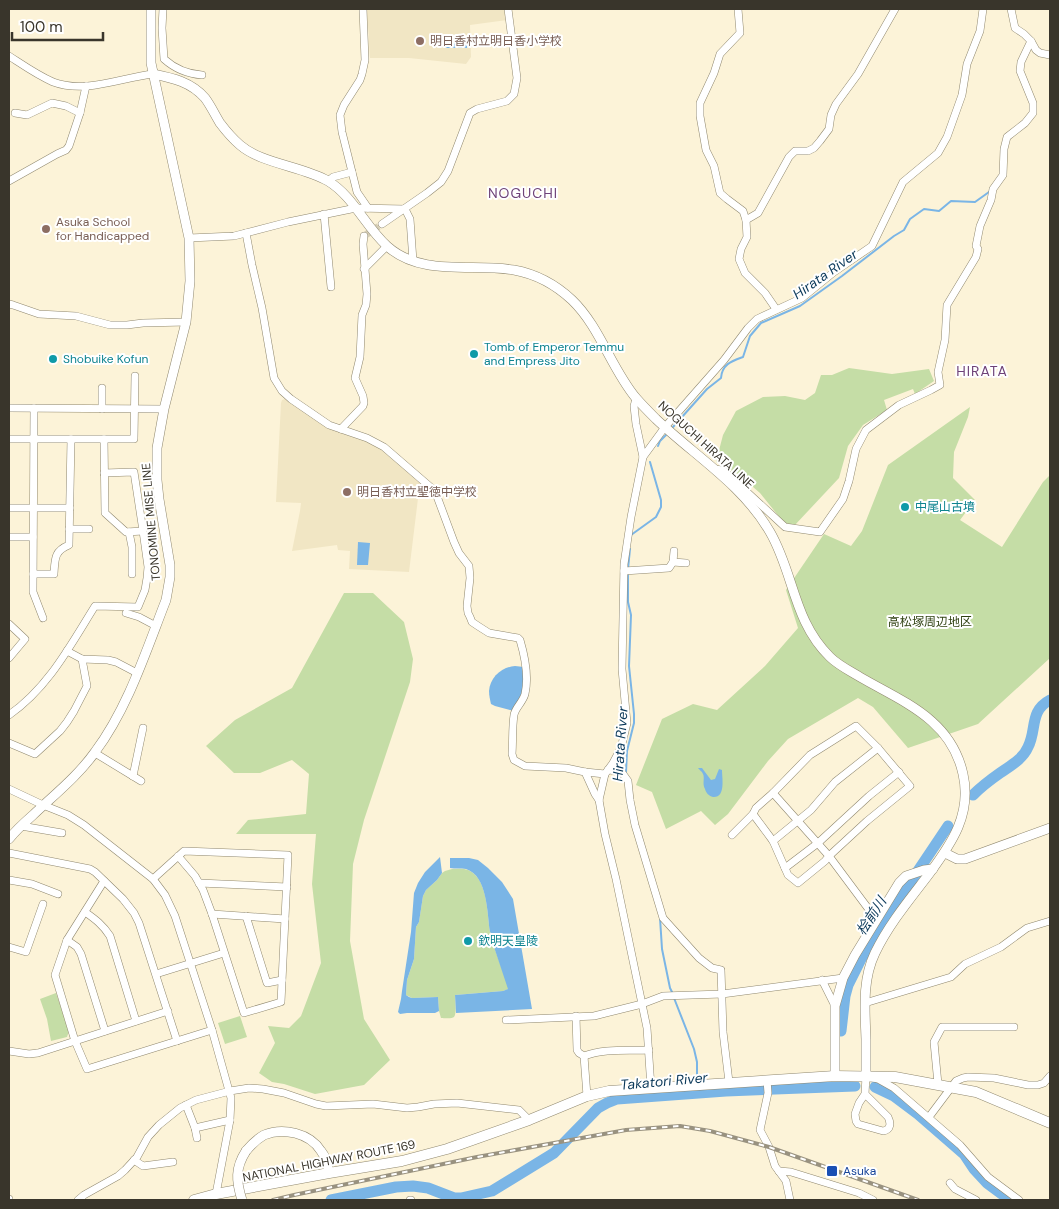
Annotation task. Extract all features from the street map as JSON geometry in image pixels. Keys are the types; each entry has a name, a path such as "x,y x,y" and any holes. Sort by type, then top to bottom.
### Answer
{"highway":[{"name":"NATIONAL HIGHWAY ROUTE 169","path":"194,1200 216,1194 411,1159 447,1149 529,1120 587,1096 609,1091 835,1076 901,1077 976,1092 1050,1124"}],"main road":[{"name":"TONOMINE MISE LINE","path":"9,838 74,776 95,753 116,719 137,673 166,600 170,577 170,564 157,480 157,448 164,409 186,322 190,281 189,238 151,63 151,9"},
{"name":"NOGUCHI HIRATA LINE","path":"153,74 182,81 193,87 207,100 220,123 243,148 263,158 328,181 356,208 387,246 401,256 427,265 513,270 531,274 554,285 573,301 588,319 616,370 636,399 748,501 770,532 782,556 802,616 811,634 830,657 847,670 926,716 938,725 948,738 963,770 966,789 963,812 956,833 944,853 928,870 875,953 866,978 866,1076"},
{"path":"944,853 957,859 965,859 1050,828"},
{"path":"835,1076 835,1006 843,978 899,883 909,874 928,870"},
{"path":"242,1200 238,1184 238,1166 246,1151 265,1135 281,1132 300,1134 312,1141 322,1151 329,1173"}],"street":[{"path":"163,9 164,59 171,66 193,75 202,75"},
{"path":"363,9 364,68 360,80 340,115 342,132 357,192 368,208"},
{"path":"382,224 427,194 441,182 448,171 470,113 477,109 507,101 514,94 518,78 508,9"},
{"path":"738,9 740,33 720,54 714,73 700,103 700,116 706,150 714,166 720,193 743,211 746,220 747,237 740,249 739,259 745,273 765,293 776,309"},
{"path":"746,220 758,213 789,156 796,151 808,151 820,142 829,129 831,115 836,104 858,74 895,9"},
{"path":"643,457 665,427 757,319 802,298 834,272 872,246 903,182 938,153 947,138 962,95 967,64 980,31 983,9"},
{"path":"1011,9 1015,28 1031,41 1036,50 1050,55"},
{"path":"714,469 723,470 785,527 820,532 843,499 856,449 866,430 899,405 940,385 938,372 945,340 947,305 976,257 980,226 992,200 994,189 1003,174 1004,149 1007,137 1025,123 1033,113 1033,103 1020,71 1021,62 1031,41"},
{"path":"9,56 39,75 54,82 70,86 86,86 153,74"},
{"path":"9,181 66,150 80,114 86,86"},
{"path":"15,113 26,115 52,103 66,106 80,114"},
{"path":"328,181 333,177 352,172"},
{"path":"189,238 234,236 288,222 356,208 405,208"},
{"path":"405,208 410,219 413,261"},
{"path":"324,214 331,288"},
{"path":"246,233 274,378 282,391 290,400 329,425 367,438 384,447 435,491 454,542 469,566 470,578 467,606 472,622 489,633 518,638 520,640 525,657 526,688 522,703 514,712 512,754 514,760 524,766 566,768 585,772 619,771 628,781 635,826 664,918 699,958 712,968 721,970 723,1032 729,1082"},
{"path":"340,429 364,403 355,378 360,357 362,316 366,306 367,294 364,269 364,236"},
{"path":"364,269 387,246"},
{"path":"9,304 39,314 76,316 110,325 186,322"},
{"path":"9,438 134,439 134,376"},
{"path":"102,388 102,408"},
{"path":"599,800 606,772 614,763 621,748 627,724 622,669 627,571 624,564 626,543 643,457 636,424 634,406 636,399"},
{"path":"9,408 164,409"},
{"path":"34,408 33,592 43,618"},
{"path":"33,574 54,574 55,560 58,553 62,548 69,545 71,439"},
{"path":"104,439 105,514 126,532 144,531"},
{"path":"10,712 30,698 45,683 67,652 94,606 138,607 145,590 148,567 134,472 104,473"},
{"path":"9,508 70,508"},
{"path":"70,529 89,529"},
{"path":"129,532 132,547 132,574"},
{"path":"9,537 33,537"},
{"path":"627,571 669,568 673,562 674,552"},
{"path":"673,562 686,563"},
{"path":"126,613 156,626"},
{"path":"9,624 26,639 9,658"},
{"path":"67,652 82,659 108,660 137,673"},
{"path":"9,742 35,754 60,731 74,711 87,686 82,659"},
{"path":"732,834 810,755 856,726 878,748 910,786 866,821 798,884 788,874 773,841 753,814"},
{"path":"133,776 143,728"},
{"path":"773,841 811,810 835,782 878,748"},
{"path":"95,753 141,781"},
{"path":"585,772 599,800 647,1028 652,1088"},
{"path":"785,868 818,843 868,796 899,772"},
{"path":"9,789 76,819 153,879 165,895 176,916 230,1091 230,1120 216,1194"},
{"path":"773,793 818,843 876,920"},
{"path":"21,826 62,833"},
{"path":"153,879 178,856 184,851 288,855 281,1002 244,1013 212,914 199,883 178,856"},
{"path":"9,853 85,868 95,872 123,899 137,918 143,931 177,1041"},
{"path":"9,880 32,884 58,894"},
{"path":"104,881 67,940 54,974 75,1041 88,1069 212,1030"},
{"path":"199,883 287,887"},
{"path":"9,947 26,952 43,904"},
{"path":"85,912 98,920 110,936 136,1021"},
{"path":"212,914 285,919"},
{"path":"246,916 267,983 282,980"},
{"path":"865,1003 951,977 965,964 1001,947 1027,928 1050,921"},
{"path":"67,940 77,947 80,954 105,1031"},
{"path":"156,974 224,953"},
{"path":"506,1020 594,1016 642,1004 663,996 722,994 843,978"},
{"path":"822,980 835,1006"},
{"path":"9,1052 29,1054 168,1012"},
{"path":"576,1016 577,1050 584,1056"},
{"path":"938,1084 934,1042 942,1027 1014,1027"},
{"path":"584,1056 591,1053 612,1051 649,1050"},
{"path":"584,1056 587,1096"},
{"path":"865,1094 888,1117 890,1125 886,1131 880,1131 858,1124 856,1114 859,1103 865,1094 866,1076 878,1079 894,1088 929,1117 960,1145 988,1177 1014,1199"},
{"path":"929,1117 959,1079 968,1077 994,1078 1028,1085 1038,1085 1044,1083 1050,1076"},
{"path":"767,1080 768,1093 760,1130 769,1147 774,1166 786,1182 790,1200"},
{"path":"78,1200 118,1176 134,1160 148,1137 159,1125 180,1108 196,1100 230,1091 249,1088 263,1089 284,1093 326,1106 373,1104 408,1108 457,1103 519,1110 529,1120"},
{"path":"186,1106 197,1138"},
{"path":"195,1128 230,1120"},
{"path":"134,1160 143,1166 173,1162"},
{"path":"779,1171 791,1172 859,1193 873,1200"},
{"path":"950,1183 955,1189 976,1200"}],"shaded area":[{"name":"明日香村立明日香小学校","path":"367,9 506,9 507,20 470,25 471,57 466,64 409,58 370,58"},
{"name":"明日香村立聖徳中学校","path":"285,399 301,409 369,441 386,452 420,482 409,572 349,569 350,551 338,550 337,545 292,551 301,503 276,502 281,403"}],"green space":[{"path":"849,368 892,374 929,369 934,381 915,394 913,389 884,400 887,410 863,425 848,446 839,478 794,526 785,524 760,493 738,474 716,462 723,435 736,411 763,397 785,396 805,400 815,393 821,375 832,375"},
{"name":"高松塚周辺地区","path":"970,407 954,452 953,478 975,500 960,520 1002,547 1043,482 1050,475 1050,658 978,724 908,748 873,707 858,698 788,739 768,761 728,814 715,825 701,811 666,829 652,792 636,785 662,719 693,704 717,710 765,666 798,628 786,590 824,534 851,546 862,531 888,465"},
{"path":"344,593 373,593 404,622 413,659 410,682 364,820 353,864 350,941 364,1019 390,1060 364,1085 315,1094 272,1082 259,1073 275,1043 268,1026 289,1028 301,1016 321,963 312,884 316,834 236,834 248,820 306,814 309,774 292,760 260,773 234,773 206,746 235,720 292,688"},
{"path":"452,869 468,870 475,874 483,888 490,932 493,935 493,944 509,989 455,995 456,1010 454,1017 441,1018 438,997 412,998 406,995 407,980 414,959 416,927 419,922 423,896 426,890 442,873"},
{"path":"56,993 69,1031 67,1037 51,1041 47,1019 40,999"},
{"path":"240,1016 247,1037 225,1044 218,1023"}],"water":[{"path":"444,36 467,36 467,48 444,48"},
{"path":"358,542 370,543 368,565 357,565"},
{"path":"524,667 523,694 514,711 491,704 489,691 494,677 506,668"},
{"path":"698,768 702,768 711,780 715,779 719,769 722,770 722,791 720,794 712,797 707,793 703,774"},
{"path":"440,857 442,873 426,890 423,896 419,922 416,927 414,959 407,980 406,995 412,998 438,997 439,1011 435,1013 400,1014 398,1012 411,932 414,893 425,872"},
{"path":"450,858 478,860 502,882 513,899 532,1009 456,1013 455,995 508,989 493,944 485,896 479,879 466,869 450,868"}],"waterway":[{"name":"Hirata River","path":"673,427 707,389 721,378 723,369 731,362 743,357 750,336 761,323 800,306 904,230 910,219 924,209 939,211 951,201 975,202 989,192"},
{"name":"Hirata River","path":"658,446 666,435"},
{"name":"Hirata River","path":"631,537 631,535 656,517 661,507 661,500 650,462"},
{"name":"Hirata River","path":"628,569 630,549"},
{"name":"Hirata River","path":"626,772 627,751 634,723 629,666 631,615 628,602 628,574"},
{"name":"桧前川","path":"973,795 1023,755 1031,741 1036,715 1043,704 1050,700"},
{"name":"桧前川","path":"841,1031 848,985 861,959 948,826"},
{"name":"Hirata River","path":"660,918 662,949 673,994"},
{"name":"Hirata River","path":"674,998 694,1049 697,1062 697,1082"},
{"name":"Takatori River","path":"331,1200 396,1187 413,1186 428,1188 454,1198 492,1191 554,1153 598,1108 617,1099 726,1091 855,1086"},
{"name":"Takatori River","path":"875,1087 894,1096 918,1114 964,1154 987,1183 1010,1200"}],"tunnel":[{"path":"364,236 382,224"}],"railway":[{"path":"273,1200 477,1157 626,1130 680,1126 710,1131 769,1147 918,1200"}],"place":[{"name":"明日香村立明日香小学校","path":"420,41"},
{"name":"Asuka School for Handicapped","path":"46,229"},
{"name":"Tomb of Emperor Temmu and Empress Jito","path":"474,354"},
{"name":"Shobuike Kofun","path":"53,359"},
{"name":"明日香村立聖徳中学校","path":"347,492"},
{"name":"中尾山古墳","path":"905,507"},
{"name":"欽明天皇陵","path":"468,941"},
{"name":"Asuka","path":"832,1171"}],"district":[{"name":"NOGUCHI","path":"523,193"},
{"name":"HIRATA","path":"982,371"}]}
